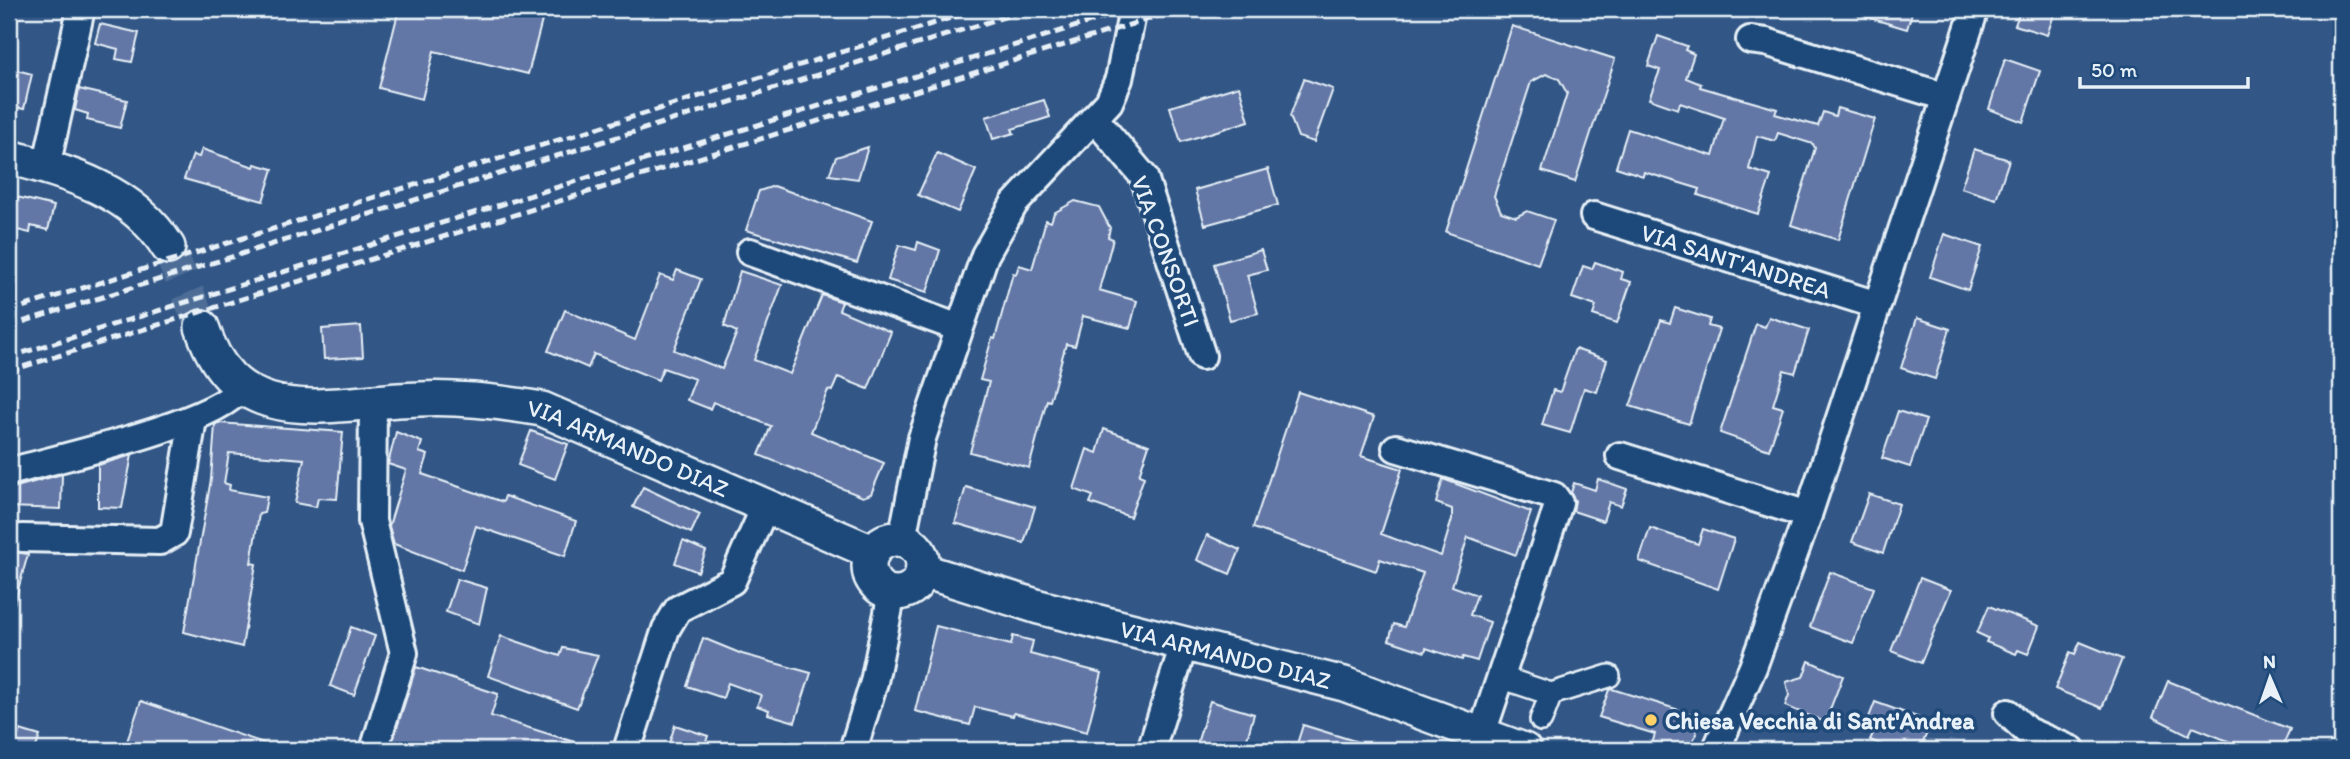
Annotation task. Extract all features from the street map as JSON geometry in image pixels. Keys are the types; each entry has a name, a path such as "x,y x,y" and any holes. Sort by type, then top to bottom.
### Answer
{"street":[{"path":"46,167 81,9"},
{"path":"924,570 916,585 904,592 892,593 880,588 871,578 869,565 887,546 958,328 985,255 1000,224 1035,179 1094,118 1116,90 1133,9"},
{"path":"1716,750 1753,667 1808,514 1975,9"},
{"path":"1750,40 1766,42 1946,97"},
{"name":"VIA CONSORTI","path":"1094,118 1144,177 1202,356"},
{"path":"9,157 98,186 124,201 158,230 168,247"},
{"name":"VIA SANT'ANDREA","path":"1594,216 1877,305"},
{"path":"750,252 958,328"},
{"name":"VIA ARMANDO DIAZ","path":"202,327 211,350 240,388 255,397 281,405 422,399 494,401 542,409 766,505 887,546 920,552 924,570 1039,607 1344,684 1524,750"},
{"path":"9,472 192,419 229,402 240,388"},
{"path":"373,401 372,521 404,653 374,750"},
{"path":"22,538 160,541 174,533 192,419"},
{"path":"1396,449 1554,496 1559,503 1482,733"},
{"path":"1619,456 1808,514"},
{"path":"627,750 666,629 678,610 732,581 766,505"},
{"path":"853,750 874,682 892,593"},
{"path":"1151,750 1184,644"},
{"path":"1512,681 1551,694 1609,676"},
{"path":"1541,720 1551,694"},
{"path":"2008,713 2027,731 2072,750"}],"building":[{"path":"399,9 545,9 528,74 434,51 422,99 379,88"},
{"path":"1856,9 1913,9 1907,29 1856,14"},
{"path":"2021,9 2056,9 2047,35 2015,25"},
{"path":"100,24 139,33 132,62 116,59 118,49 95,43"},
{"path":"1512,26 1615,59 1575,182 1542,171 1567,93 1559,79 1546,74 1531,82 1494,196 1501,212 1516,217 1527,211 1554,220 1538,264 1446,232"},
{"path":"1658,36 1687,46 1685,50 1694,54 1686,78 1701,84 1700,87 1777,109 1775,114 1818,126 1823,112 1835,116 1837,108 1875,119 1838,240 1791,225 1815,148 1813,144 1778,133 1775,141 1757,136 1749,169 1771,176 1758,214 1698,195 1700,189 1644,172 1643,176 1616,167 1628,129 1713,156 1724,118 1680,103 1678,109 1649,99 1660,70 1648,66"},
{"path":"2005,59 2040,71 2023,122 1989,109"},
{"path":"9,68 32,74 24,109 9,106"},
{"path":"1304,79 1333,89 1314,142 1298,137 1290,116"},
{"path":"1239,86 1249,121 1181,142 1170,107"},
{"path":"79,89 127,100 120,128 87,120 88,114 75,110"},
{"path":"1044,100 1050,117 1012,129 1014,133 993,139 986,117"},
{"path":"868,147 858,179 829,175 836,157"},
{"path":"202,149 254,167 255,164 273,169 263,201 184,179 193,155 199,157"},
{"path":"1974,149 2009,160 1996,199 1961,188"},
{"path":"937,153 976,170 958,212 918,195"},
{"path":"1268,169 1278,205 1205,225 1195,190"},
{"path":"774,186 872,221 857,263 746,230 759,191"},
{"path":"9,195 54,206 48,230 31,226 30,233 9,228"},
{"path":"1075,201 1099,207 1110,228 1108,237 1113,239 1099,290 1137,301 1130,328 1083,316 1075,346 1066,344 1050,401 1047,400 1029,468 970,452 989,382 980,380 992,338 995,339 1013,273 1016,274 1019,265 1032,269 1046,220 1051,222 1054,213"},
{"path":"1944,234 1982,247 1968,290 1930,277"},
{"path":"918,242 940,250 927,292 888,280 899,245 916,250"},
{"path":"1261,250 1267,270 1247,275 1258,313 1230,320 1214,264"},
{"path":"1595,262 1623,272 1621,279 1631,282 1617,323 1593,315 1596,306 1572,298 1583,266 1592,269"},
{"path":"677,270 701,279 674,350 722,369 737,332 724,326 740,271 782,285 754,360 790,374 822,295 842,302 839,310 891,332 868,389 838,377 832,391 828,390 811,432 884,463 871,494 863,497 759,455 771,426 713,402 710,409 687,400 695,379 663,368 658,380 594,354 588,368 548,351 565,310 635,340 660,275 673,280"},
{"path":"1675,308 1710,319 1708,326 1719,329 1689,424 1630,406 1661,320 1670,323"},
{"path":"1769,317 1809,330 1795,373 1784,370 1773,405 1783,408 1769,450 1720,433 1756,324 1765,327"},
{"path":"1917,318 1950,329 1935,379 1901,368"},
{"path":"361,326 363,357 324,359 322,329"},
{"path":"1575,349 1607,360 1597,392 1584,388 1570,433 1542,425 1553,390 1560,392"},
{"path":"1298,392 1374,417 1361,456 1402,469 1381,534 1441,556 1452,519 1452,509 1436,503 1443,479 1531,512 1516,555 1468,537 1452,586 1477,595 1470,615 1490,622 1477,661 1463,657 1462,660 1426,648 1425,652 1389,640 1394,624 1404,627 1423,573 1380,559 1376,571 1253,528"},
{"path":"1898,411 1926,420 1910,467 1882,458"},
{"path":"218,423 343,432 337,499 318,498 316,507 295,503 304,459 229,453 224,483 230,485 229,490 267,497 264,513 259,514 251,563 256,564 242,647 184,632 211,479 215,425"},
{"path":"1104,429 1149,445 1139,475 1144,477 1130,517 1090,503 1093,496 1074,489 1087,449 1097,453"},
{"path":"531,431 568,444 555,479 518,465"},
{"path":"396,432 422,442 419,452 428,455 422,474 503,502 505,496 576,521 565,556 476,526 462,570 394,544 389,526 406,470 388,464"},
{"path":"132,455 122,508 98,507 98,465"},
{"path":"62,474 61,509 9,507 9,489"},
{"path":"1598,479 1627,489 1621,506 1609,502 1603,521 1573,511 1575,501 1571,493 1574,483 1595,490"},
{"path":"643,487 700,514 691,533 633,507"},
{"path":"966,487 1035,507 1024,543 955,523"},
{"path":"1869,494 1899,504 1883,553 1852,542"},
{"path":"1650,528 1698,544 1703,529 1734,539 1718,589 1639,561"},
{"path":"1207,535 1240,550 1230,574 1197,560"},
{"path":"683,541 706,551 698,572 675,563"},
{"path":"9,546 14,552 28,554 14,604 9,603"},
{"path":"1830,572 1874,588 1853,643 1810,627"},
{"path":"1920,578 1951,590 1921,663 1891,651"},
{"path":"457,579 487,588 479,624 446,612"},
{"path":"1989,606 2039,626 2028,654 2018,650 2016,654 1986,642 1988,638 1977,633"},
{"path":"936,626 1011,645 1013,636 1033,641 1030,654 1102,673 1087,732 1014,713 1013,716 975,707 970,725 915,711"},
{"path":"351,627 375,636 354,695 330,686"},
{"path":"501,636 560,656 563,648 598,655 577,708 488,676"},
{"path":"703,638 742,654 811,673 795,722 768,714 769,710 757,706 761,695 728,683 723,698 687,686"},
{"path":"2080,642 2122,659 2102,708 2055,689 2070,652 2075,654"},
{"path":"1809,661 1843,676 1825,722 1785,706 1789,695 1786,682 1803,677"},
{"path":"416,667 498,694 491,716 587,746 586,750 390,750"},
{"path":"2168,681 2290,729 2281,750 2236,750 2238,745 2193,727 2189,735 2153,717"},
{"name":"Chiesa Vecchia di Sant'Andrea","path":"1609,690 1692,714 1697,734 1686,750 1673,750 1652,744 1655,734 1599,717"},
{"path":"141,701 275,747 275,750 124,750"},
{"path":"1210,701 1254,714 1244,750 1195,750"},
{"path":"1875,702 1931,722 1920,750 1894,750 1870,740 1875,729 1866,725"},
{"path":"675,725 708,736 703,750 667,750"},
{"path":"1303,725 1371,746 1370,750 1295,750"},
{"path":"20,730 40,736 35,750 13,750"}],"tunnel":[{"path":"168,247 202,327"}],"railway":[{"path":"9,311 980,9"},
{"path":"9,326 1030,9"},
{"path":"9,357 1132,9"},
{"path":"9,371 1181,9"}],"place":[{"name":"Chiesa Vecchia di Sant'Andrea","path":"1651,720"}]}
